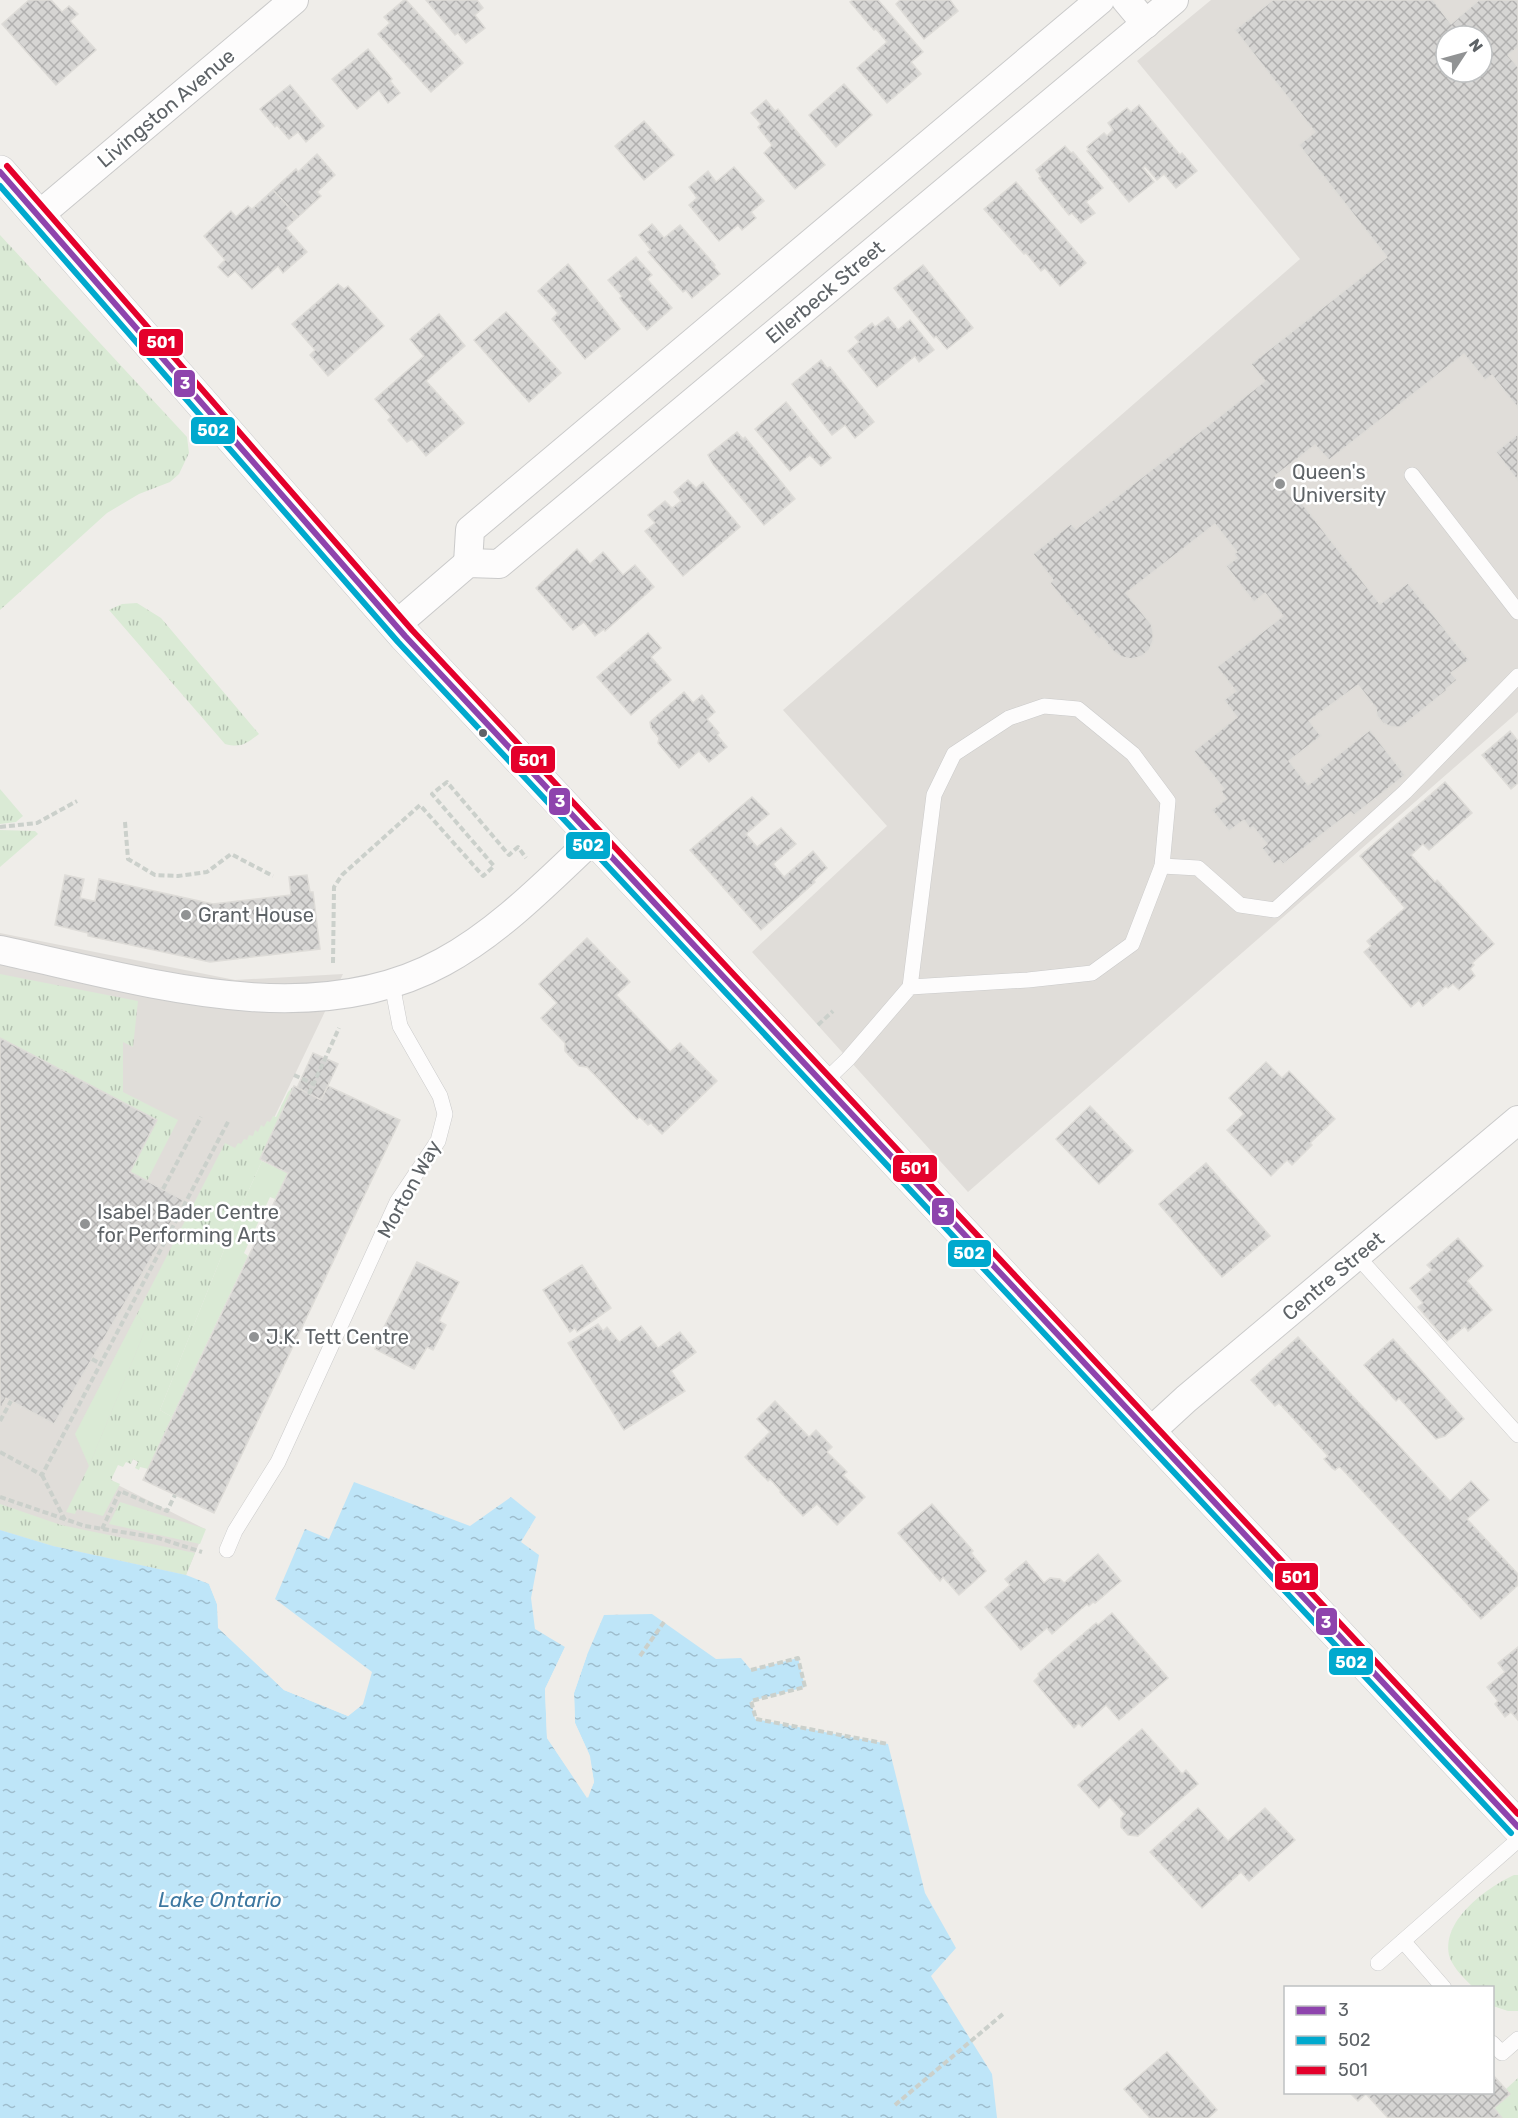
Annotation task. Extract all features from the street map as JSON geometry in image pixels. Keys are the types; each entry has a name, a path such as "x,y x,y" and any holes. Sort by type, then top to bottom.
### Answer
{"main road":[{"path":"0,172 396,625 1518,1827"}],"street":[{"name":"Livingston Avenue","path":"38,216 294,0"},
{"path":"396,625 468,563 470,530 1100,0"},
{"path":"1126,0 1146,24"},
{"name":"Ellerbeck Street","path":"468,563 499,564 1174,0"},
{"path":"0,951 185,990 231,996 336,996 392,984 443,962 472,944 506,918 594,838"},
{"name":"Centre Street","path":"1149,1433 1186,1399 1518,1120"}],"lane":[{"path":"1412,475 1518,612"},
{"path":"1162,866 1198,868 1240,905 1275,910 1405,792 1518,676"},
{"path":"823,1083 848,1059 910,987 934,795 954,754 1009,718 1044,706 1078,709 1133,754 1168,801 1162,866 1132,945 1092,973 1028,980 910,987"},
{"name":"Morton Way","path":"227,1550 235,1531 278,1462 397,1202 438,1141 445,1114 440,1096 400,1026 392,984"},
{"path":"1357,1256 1518,1435"},
{"path":"1378,1963 1518,1840"},
{"path":"1403,1941 1442,1986"},
{"path":"1494,2045 1502,2053 1518,2039"}],"path":[{"path":"309,1094 339,1029 333,950 334,887 342,875 420,805 483,876 494,866 432,794 447,782 509,855 518,848 530,863"},
{"path":"0,827 37,823 77,801"},
{"path":"124,822 128,859 155,875 178,876 207,872 231,854 273,876"},
{"path":"818,1025 833,1011"},
{"path":"294,1075 314,1084"},
{"path":"163,1189 201,1117"},
{"path":"42,1475 229,1120"},
{"path":"131,1293 136,1296"},
{"path":"92,1359 101,1364"},
{"path":"0,1421 11,1401"},
{"path":"0,1452 42,1475 66,1521"},
{"path":"102,1529 120,1491 167,1510 175,1495"},
{"path":"0,1497 66,1521 158,1539 203,1552 207,1543"},
{"path":"640,1656 664,1622"},
{"path":"751,1670 798,1658 805,1687 751,1701 756,1719 888,1744"},
{"path":"895,2105 1003,2014"}],"shaded area":[{"name":"Queen's University","path":"1211,0 1518,0 1518,712 968,1192 752,952 887,826 783,710 1300,259 1137,61"},
{"path":"0,933 235,980 343,974 102,1477 205,1529 186,1575 53,1546 0,1530"}],"green space":[{"path":"0,235 187,437 189,453 179,474 170,482 139,494 107,513 0,610"},
{"path":"137,603 161,618 259,734 243,744 235,746 225,744 109,610 122,604"},
{"path":"0,789 23,816 16,822 0,824"},
{"path":"0,830 35,831 38,834 0,867"},
{"path":"0,974 138,1001 133,1047 123,1042 123,1092 178,1120 147,1181 130,1172 157,1120 0,1038"},
{"path":"294,1086 260,1159 262,1161 242,1205 160,1410 172,1417 148,1469 135,1468 138,1462 133,1459 131,1464 126,1462 123,1467 118,1465 111,1480 120,1484 103,1516 77,1509 75,1514 66,1512 89,1466 147,1326 137,1314 225,1143 235,1148 244,1139 247,1140 249,1135 253,1136 255,1130 258,1132 261,1125 264,1127 273,1116 276,1117 288,1092"},
{"path":"262,1161 288,1173 275,1199 270,1197 244,1253 248,1256 172,1417 160,1410 242,1205"},
{"path":"137,1314 147,1326 89,1466 75,1434"},
{"path":"120,1502 206,1529 200,1544 109,1524"},
{"path":"0,1504 61,1525 195,1553 186,1575 53,1546 0,1530"},
{"path":"1518,1875 1518,2011 1508,2011 1494,2006 1494,1986 1472,1986 1454,1966 1448,1945 1451,1932 1467,1908 1503,1881"},
{"path":"1518,2078 1518,2118 1502,2118 1494,2108 1510,2095 1506,2089"}],"water":[{"name":"Lake Ontario","path":"354,1482 470,1526 511,1497 536,1517 521,1542 539,1555 531,1598 535,1629 565,1647 545,1689 547,1738 588,1798 594,1782 590,1756 575,1723 574,1693 604,1615 652,1614 716,1659 741,1658 751,1670 798,1658 805,1687 751,1701 755,1719 888,1744 925,1893 956,1948 931,1976 992,2074 997,2118 0,2118 0,1530 53,1546 186,1575 209,1584 217,1604 219,1628 284,1690 348,1716 363,1704 372,1672 275,1599 305,1529 329,1539"}],"pier":[{"path":"209,1584 214,1589 220,1604 221,1627 286,1687 348,1713 361,1701 363,1704 348,1716 284,1690 218,1628 217,1604"},
{"path":"565,1647 567,1648 548,1689 550,1737 587,1792 591,1782 587,1757 572,1724 571,1693 584,1654 587,1655 574,1693 575,1723 589,1754 594,1782 587,1798 547,1738 545,1689"}],"building":[{"path":"29,0 51,0 62,12 69,6 78,14 70,21 96,50 56,85 2,24"},
{"path":"404,0 463,63 431,92 378,34 390,23 384,17"},
{"path":"426,0 477,0 483,8 475,15 485,28 466,43 458,33 455,35"},
{"path":"878,0 923,52 911,62 921,74 887,103 857,68 887,42 850,2"},
{"path":"900,0 950,0 958,11 924,39 896,4"},
{"path":"1273,0 1433,0 1451,24 1479,0 1518,0 1518,47 1508,55 1518,67 1518,408 1492,375 1485,380 1464,354 1329,460 1315,445 1275,476 1297,504 1301,502 1380,604 1408,583 1469,660 1451,673 1457,680 1447,690 1401,727 1391,727 1383,723 1377,716 1376,708 1358,685 1309,721 1321,736 1289,761 1308,785 1323,773 1320,769 1370,730 1405,775 1354,815 1351,812 1283,864 1280,860 1274,864 1262,848 1267,844 1253,827 1250,829 1244,820 1229,831 1212,810 1226,799 1221,791 1224,789 1194,751 1237,717 1224,700 1236,691 1217,667 1283,616 1265,593 1254,602 1226,566 1237,558 1234,554 1237,552 1215,524 1126,593 1151,624 1153,631 1153,641 1149,650 1142,656 1132,659 1114,652 1102,637 1099,639 1079,615 1077,616 1050,583 1053,580 1033,554 1071,524 1076,529 1265,381 1251,364 1387,257 1299,145 1315,132 1235,30"},
{"path":"368,49 400,93 388,103 379,90 357,109 332,79"},
{"path":"844,84 872,115 836,147 809,115"},
{"path":"290,85 324,126 306,142 298,132 289,139 260,109"},
{"path":"766,100 775,111 778,109 825,165 795,189 764,153 772,145 758,127 761,124 751,113"},
{"path":"1139,105 1180,155 1182,153 1197,171 1176,188 1164,174 1157,180 1145,166 1143,168 1154,182 1129,202 1087,151 1089,150 1087,147 1104,133 1107,136 1113,130 1108,123 1127,108 1131,112"},
{"path":"644,121 674,155 644,180 615,146"},
{"path":"1065,146 1071,153 1073,152 1103,188 1086,202 1095,213 1081,223 1072,213 1069,215 1039,178 1041,177 1036,170"},
{"path":"317,154 335,175 317,192 321,196 298,217 273,190 296,169 298,172"},
{"path":"734,167 764,201 751,212 756,218 742,230 738,225 719,241 689,205 697,198 689,187 708,171 716,182"},
{"path":"1016,182 1086,263 1060,286 1045,268 1041,271 1026,253 1024,254 984,209"},
{"path":"273,190 298,217 286,228 307,252 283,273 278,266 252,289 235,271 228,277 218,267 225,260 204,236 231,211 236,217 248,206 252,209"},
{"path":"652,224 664,238 680,225 715,265 714,267 720,274 692,298 686,290 683,292 648,252 651,250 639,235"},
{"path":"636,257 652,275 647,279 672,308 647,330 622,301 620,298 622,296 608,280"},
{"path":"568,264 620,329 585,359 552,319 558,313 538,291"},
{"path":"923,265 973,328 947,349 936,336 934,338 894,288"},
{"path":"338,284 344,289 348,286 384,326 328,376 310,355 315,350 292,324"},
{"path":"506,312 561,373 529,402 474,340"},
{"path":"439,314 465,346 426,381 464,423 426,456 412,439 407,442 388,420 391,417 375,399 424,356 410,339"},
{"path":"888,317 898,330 910,320 934,350 919,362 915,356 877,387 848,351 859,342 855,337 872,323 875,327"},
{"path":"821,360 827,368 830,367 874,422 855,438 845,425 832,435 792,384"},
{"path":"786,402 831,458 821,466 810,455 790,471 755,429"},
{"path":"737,432 743,439 745,437 795,499 764,525 708,455"},
{"path":"1518,434 1518,481 1496,452"},
{"path":"688,480 696,488 703,482 740,527 683,576 645,531 655,523 648,515 665,501 672,508 681,501 674,492"},
{"path":"577,549 590,564 603,552 623,575 635,565 654,587 605,631 604,629 595,636 584,622 573,630 536,588"},
{"path":"648,633 661,648 651,657 671,680 631,715 597,677"},
{"path":"684,692 693,703 702,695 715,712 707,719 727,747 709,762 699,751 679,768 658,743 659,738 651,728 650,722"},
{"path":"1510,731 1518,741 1518,783 1511,789 1482,755"},
{"path":"1445,782 1472,813 1429,850 1423,844 1411,855 1435,882 1437,880 1494,944 1472,963 1474,965 1470,969 1475,976 1459,990 1453,984 1448,988 1446,986 1423,1006 1419,1000 1411,1007 1364,952 1371,946 1367,941 1405,908 1360,856"},
{"path":"752,797 769,814 746,834 757,847 781,828 796,844 773,864 784,877 813,851 827,868 814,880 815,882 761,930 690,850"},
{"name":"Grant House","path":"65,875 84,879 80,898 93,901 95,901 99,879 213,904 291,895 289,877 307,875 310,892 313,892 320,949 210,962 88,936 88,933 55,925"},
{"path":"587,938 630,982 616,995 670,1052 680,1043 717,1081 662,1134 651,1123 648,1125 640,1117 637,1119 587,1067 579,1066 565,1051 565,1043 541,1018 557,1003 539,984"},
{"name":"Isabel Bader Centre for Performing Arts","path":"0,1038 157,1120 130,1172 183,1200 54,1424 6,1398 0,1410"},
{"path":"313,1053 338,1064 321,1100 297,1088"},
{"path":"1266,1062 1282,1078 1289,1071 1335,1119 1310,1143 1312,1145 1292,1165 1287,1160 1271,1176 1227,1130 1244,1114 1229,1098"},
{"name":"J.K. Tett Centre","path":"294,1086 321,1100 328,1086 400,1120 214,1513 143,1480 288,1173 260,1159"},
{"path":"1090,1106 1133,1151 1099,1184 1056,1139"},
{"path":"1206,1163 1270,1236 1222,1277 1159,1204"},
{"path":"1458,1238 1483,1266 1467,1281 1492,1310 1468,1331 1465,1326 1447,1341 1418,1307 1423,1303 1410,1288 1432,1270 1427,1265"},
{"path":"417,1262 459,1282 439,1321 446,1325 433,1350 427,1347 414,1369 375,1349"},
{"path":"582,1265 611,1308 577,1332 575,1328 570,1332 543,1290"},
{"path":"598,1324 603,1331 607,1327 619,1342 641,1326 658,1348 680,1332 696,1352 671,1371 685,1391 624,1430 568,1343"},
{"path":"1298,1337 1450,1501 1471,1481 1489,1500 1467,1519 1518,1574 1518,1585 1481,1619 1342,1469 1332,1468 1324,1459 1328,1456 1279,1403 1275,1406 1251,1380"},
{"path":"1393,1339 1464,1419 1445,1436 1436,1439 1399,1398 1396,1401 1364,1365"},
{"path":"775,1401 809,1437 816,1430 832,1447 827,1452 847,1472 843,1475 865,1497 837,1525 817,1504 803,1516 770,1479 768,1481 745,1457 770,1432 757,1419"},
{"path":"932,1504 973,1551 971,1553 986,1571 959,1595 943,1577 940,1581 898,1533"},
{"path":"1098,1554 1121,1581 1095,1603 1089,1606 1087,1604 1052,1634 1047,1628 1021,1650 985,1607 1010,1585 1005,1579 1026,1561 1044,1583 1050,1578 1060,1579 1064,1583"},
{"path":"1112,1613 1168,1678 1119,1720 1106,1705 1082,1727 1079,1723 1074,1728 1034,1681 1053,1660 1096,1623 1098,1625"},
{"path":"1518,1647 1518,1720 1511,1712 1505,1717 1495,1704 1498,1701 1487,1687 1505,1672 1498,1663"},
{"path":"1142,1729 1182,1774 1186,1770 1198,1784 1138,1836 1128,1835 1121,1827 1121,1818 1125,1814 1110,1797 1099,1808 1078,1785"},
{"path":"1198,1808 1228,1841 1265,1808 1295,1840 1249,1881 1241,1872 1202,1908 1150,1852"},
{"path":"1167,2052 1217,2110 1208,2118 1150,2118 1124,2089"},
{"path":"1494,2076 1510,2094 1494,2108 1502,2118 1388,2118 1366,2094 1494,2094"},
{"path":"1351,2094 1366,2094 1358,2101"}],"transit line":[{"name":"501","path":"7,166 412,630 1518,1814"},
{"name":"3","path":"0,172 405,636 1518,1827"},
{"name":"502","path":"0,186 398,642 1511,1833"}],"place":[{"name":"Queen's University","path":"1280,484"},
{"name":"Grant House","path":"186,915"},
{"name":"Isabel Bader Centre for Performing Arts","path":"85,1224"},
{"name":"J.K. Tett Centre","path":"254,1337"}]}
